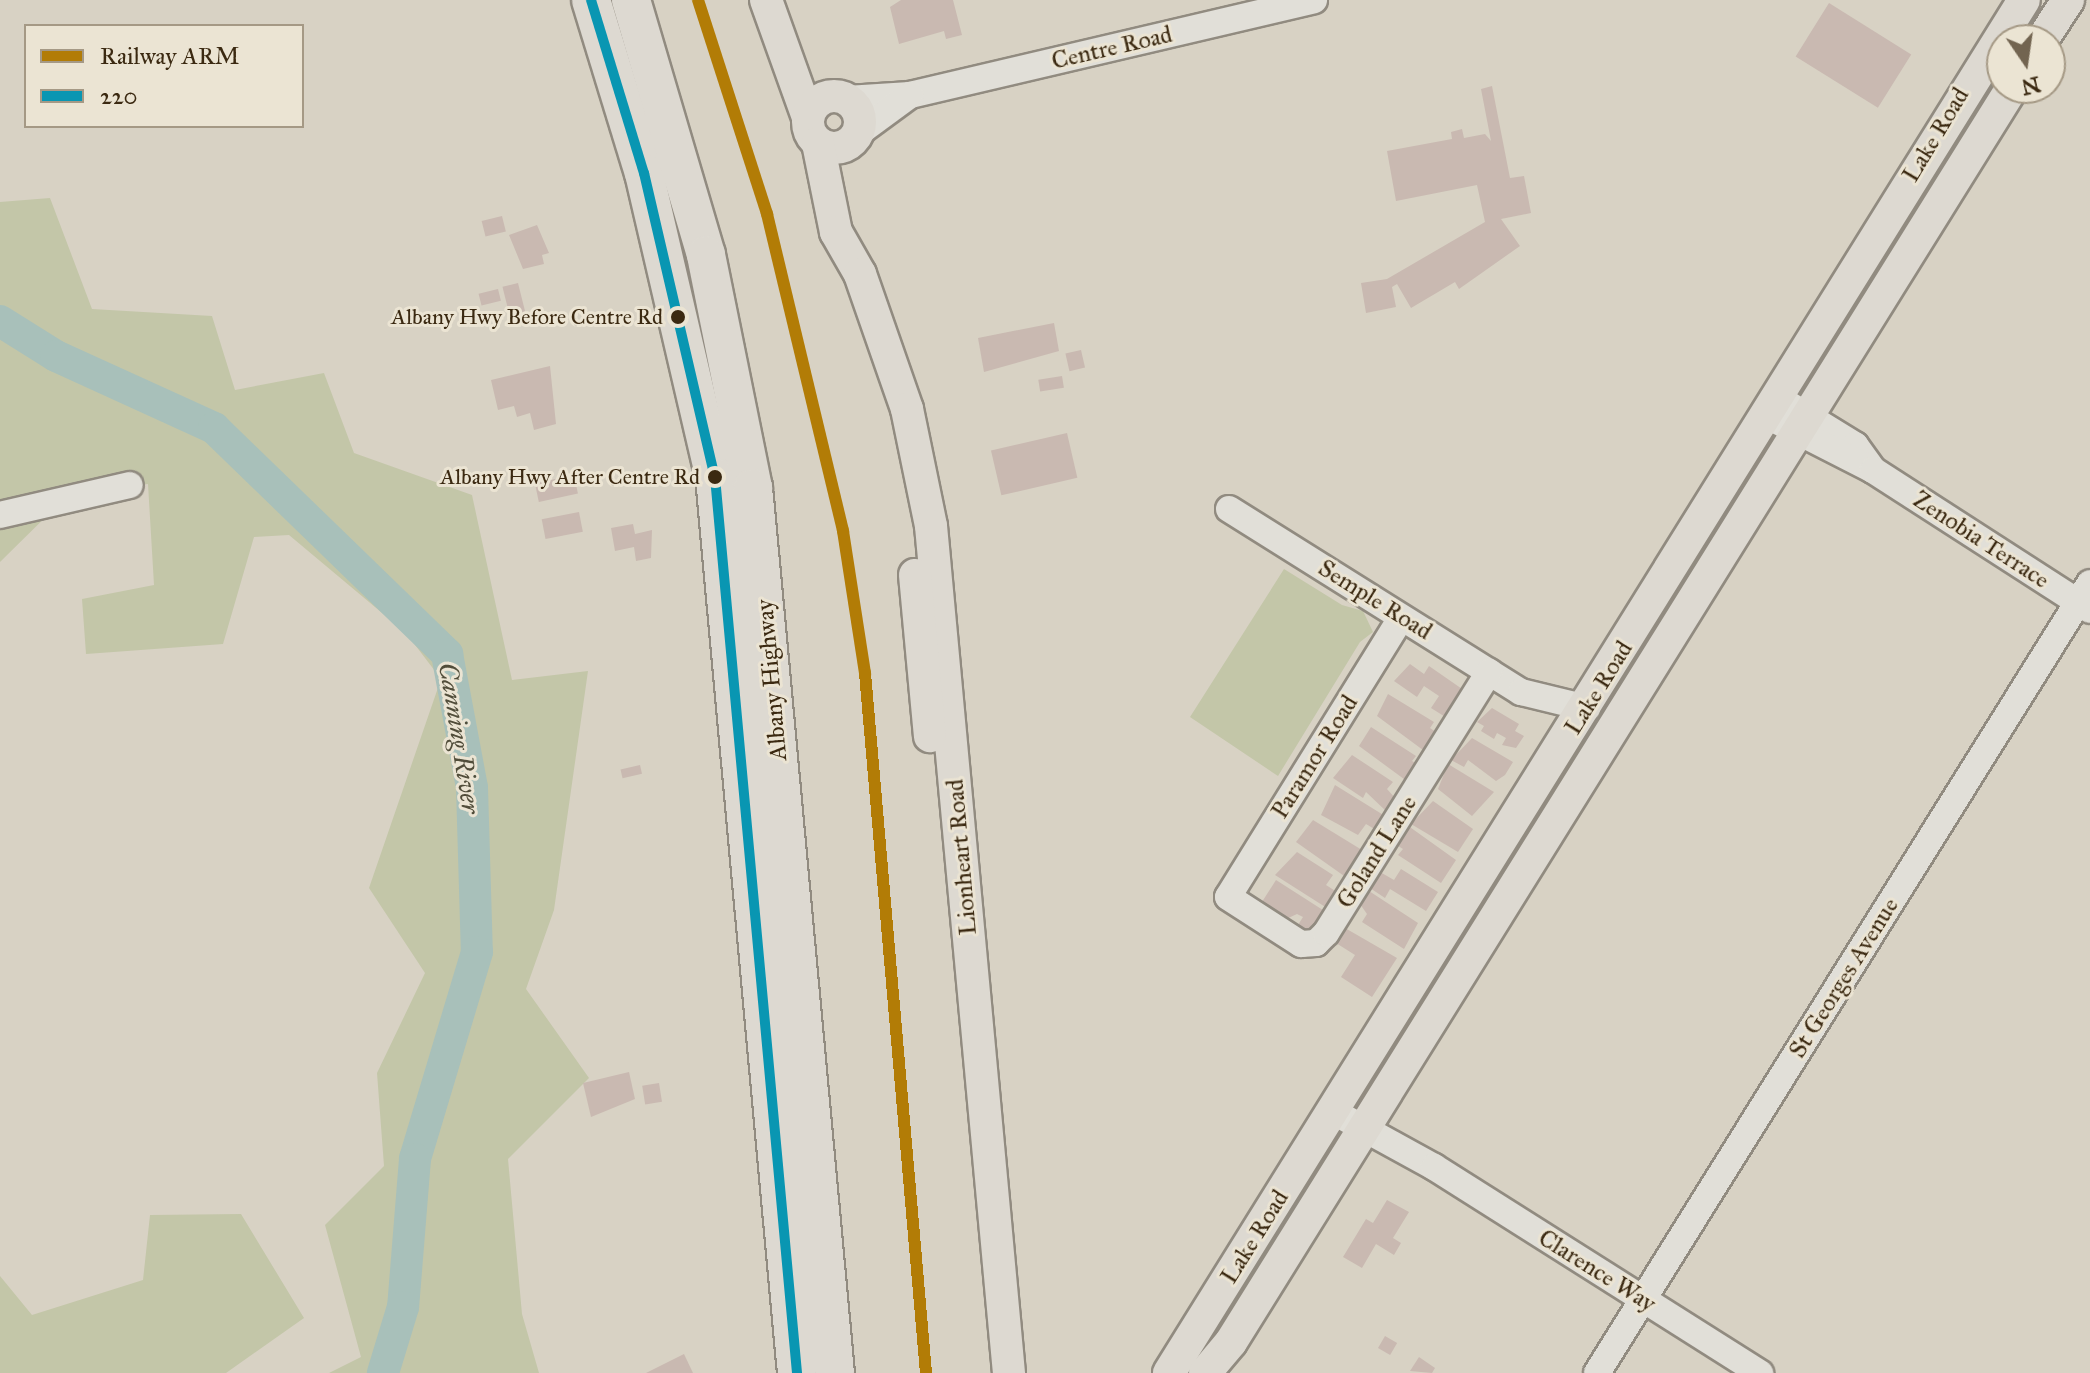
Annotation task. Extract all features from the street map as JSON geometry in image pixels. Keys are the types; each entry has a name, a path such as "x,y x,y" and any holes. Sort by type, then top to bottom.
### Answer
{"highway":[{"name":"Albany Highway","path":"591,0 644,173 715,477 835,1373"},
{"name":"Albany Highway","path":"631,0 682,160 753,488 797,1373"},
{"path":"644,173 682,160"}],"main road":[{"name":"Lionheart Road","path":"766,0 813,130 836,232 860,274 907,409 931,526 1004,1371"},
{"path":"781,0 806,67 841,97 860,118 855,137 832,148 813,130 815,104 841,97"},
{"name":"Lake Road","path":"1209,1371 1367,1121 1785,414 2024,0"},
{"path":"2052,24 2068,0"},
{"name":"Lake Road","path":"1169,1373 1587,708 1785,414 2001,104"},
{"name":"Lionheart Road","path":"855,137 847,191 858,233 860,274"}],"street":[{"name":"Centre Road","path":"841,97 910,95 1314,0"},
{"name":"Centre Road","path":"855,137 910,95"},
{"name":"Zenobia Terrace","path":"1785,414 1855,445 1873,470 2086,598"},
{"path":"0,515 130,485"},
{"name":"Semple Road","path":"1229,509 1521,692 1546,716 1550,738 1482,851 1481,877"},
{"name":"St Georges Avenue","path":"1597,1373 2086,598"},
{"name":"Paramor Road","path":"1228,897 1401,618"},
{"name":"Goland Lane","path":"1228,897 1301,944 1322,939 1489,672"},
{"name":"Semple Road","path":"1521,692 1587,708"},
{"name":"Clarence Way","path":"1339,1104 1417,1145 1434,1167 1760,1373"}],"green space":[{"path":"50,198 92,309 212,316 235,390 324,373 354,453 472,495 512,680 588,671 554,910 526,989 589,1078 508,1159 522,1314 539,1373 329,1373 361,1357 325,1225 384,1166 377,1073 425,973 369,888 441,679 406,633 289,535 254,537 223,644 86,654 82,599 154,585 148,484 71,492 0,562 0,202"},
{"path":"1284,569 1342,605 1363,611 1373,632 1360,642 1278,776 1190,717"},
{"path":"241,1214 304,1318 226,1373 0,1373 0,1276 32,1315 143,1280 150,1215"}],"building":[{"path":"901,0 953,0 962,35 946,39 944,31 899,44 890,7"},
{"path":"1829,3 1911,54 1878,108 1796,56"},
{"path":"1492,86 1510,178 1524,176 1531,213 1501,219 1520,246 1459,289 1455,282 1411,308 1397,284 1392,287 1396,307 1366,313 1361,283 1387,279 1485,222 1477,185 1396,201 1387,151 1452,139 1451,132 1462,129 1464,138 1485,134 1491,141 1481,89"},
{"path":"502,216 506,232 485,237 482,221"},
{"path":"537,225 549,253 542,255 544,264 523,269 509,235"},
{"path":"518,283 526,314 510,318 502,287"},
{"path":"498,289 501,301 481,305 479,294"},
{"path":"1054,323 1059,351 984,372 978,338"},
{"path":"1081,350 1085,368 1069,371 1065,354"},
{"path":"550,366 556,424 534,430 530,413 517,417 514,406 498,410 491,380"},
{"path":"1062,376 1064,388 1040,392 1038,380"},
{"path":"1067,433 1077,478 1001,495 991,451"},
{"path":"574,475 578,494 539,502 535,483"},
{"path":"579,512 583,532 546,539 542,519"},
{"path":"633,524 635,534 652,530 651,558 636,561 634,547 615,551 611,528"},
{"path":"1410,664 1424,674 1429,666 1465,691 1447,718 1431,708 1439,696 1424,686 1417,697 1394,681"},
{"path":"1388,694 1434,722 1430,728 1439,734 1427,753 1377,716"},
{"path":"1492,708 1519,724 1515,731 1524,736 1516,748 1502,745 1506,738 1497,733 1494,739 1481,731 1484,726 1477,722"},
{"path":"1371,727 1416,756 1412,761 1419,765 1408,782 1359,746"},
{"path":"1472,738 1513,762 1505,775 1496,781 1468,760 1464,767 1451,760"},
{"path":"1352,755 1393,782 1387,789 1396,799 1387,812 1366,792 1363,798 1333,778"},
{"path":"1448,764 1494,792 1472,816 1438,789"},
{"path":"640,765 642,774 623,778 621,769"},
{"path":"1335,785 1385,816 1376,830 1366,824 1358,835 1321,815"},
{"path":"1433,801 1473,829 1458,852 1411,824"},
{"path":"1313,820 1362,850 1347,878 1296,842"},
{"path":"1407,825 1456,860 1441,883 1398,855 1403,849 1395,844"},
{"path":"1297,852 1333,875 1326,885 1340,894 1330,910 1275,875"},
{"path":"1401,869 1438,892 1426,911 1390,889 1385,898 1370,888 1380,872 1394,880"},
{"path":"1276,880 1326,912 1320,922 1309,931 1298,925 1303,917 1297,914 1284,920 1260,905"},
{"path":"1369,891 1418,923 1404,949 1362,922 1367,914 1360,904"},
{"path":"1345,928 1397,958 1372,997 1341,977 1355,955 1336,943"},
{"path":"629,1072 635,1099 591,1117 583,1083"},
{"path":"659,1083 662,1102 645,1104 642,1086"},
{"path":"1387,1200 1409,1212 1393,1238 1401,1243 1394,1255 1376,1244 1362,1268 1343,1257 1366,1219 1373,1223"},
{"path":"1385,1336 1397,1343 1390,1355 1378,1348"},
{"path":"684,1354 693,1373 646,1373"},
{"path":"1419,1357 1435,1368 1432,1373 1410,1371"}],"waterway":[{"name":"Canning River","path":"0,321 56,356 214,428 447,654 472,788 477,952 415,1159 403,1307 383,1373"}],"rail line":[{"name":"ARM","path":"698,0 767,214 843,531 865,673 926,1373"}],"transit line":[{"name":"220","path":"591,0 644,173 715,477 797,1373"}],"place":[{"name":"Albany Hwy Before Centre Rd","path":"678,317"},
{"name":"Albany Hwy After Centre Rd","path":"715,477"}]}
